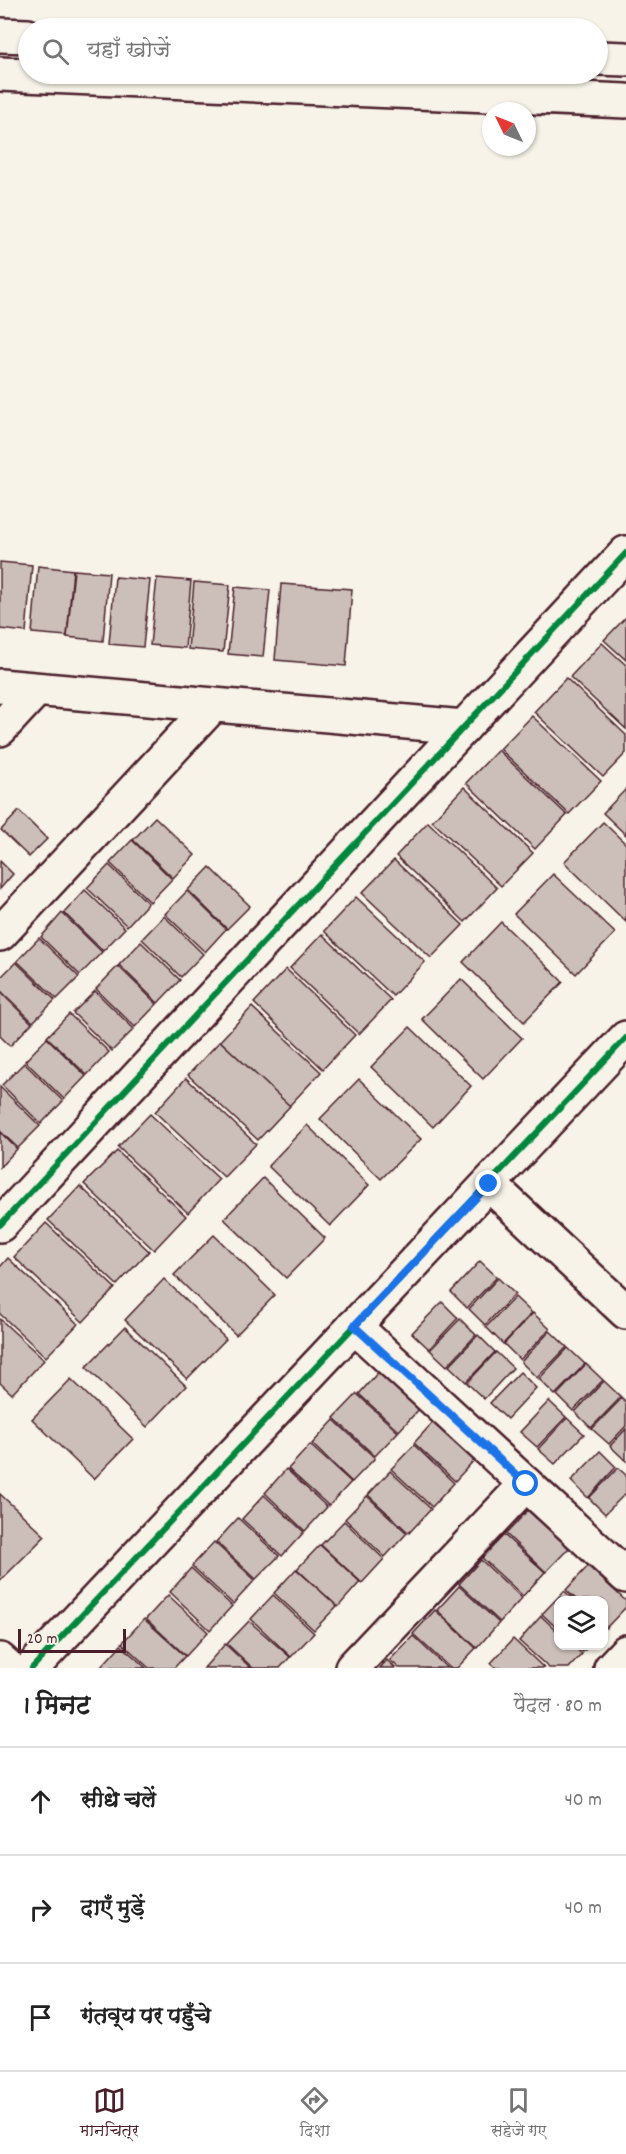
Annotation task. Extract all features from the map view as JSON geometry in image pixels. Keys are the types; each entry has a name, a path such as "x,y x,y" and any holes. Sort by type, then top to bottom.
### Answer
{"street":[{"path":"0,35 18,36"},
{"path":"608,58 626,59"},
{"path":"0,74 18,75"},
{"path":"232,84 626,101"},
{"path":"0,1225 626,553"},
{"path":"0,686 464,727"},
{"path":"0,729 36,690"},
{"path":"0,934 213,705"},
{"path":"32,1668 626,1038"},
{"path":"489,1184 626,1312"},
{"path":"354,1326 626,1576"},
{"path":"352,1668 526,1484"},
{"path":"611,1668 626,1652"},
{"path":"0,1660 9,1668"}],"building":[{"path":"0,562 32,565 26,632 0,629"},
{"path":"38,566 73,570 67,636 32,633"},
{"path":"74,570 109,573 103,641 67,637"},
{"path":"115,577 150,580 143,647 109,644"},
{"path":"157,578 191,581 185,648 150,645"},
{"path":"194,582 230,585 223,652 188,649"},
{"path":"281,584 352,589 346,666 275,660"},
{"path":"235,587 270,590 263,657 228,654"},
{"path":"626,617 626,660 604,640"},
{"path":"602,643 626,665 626,729 570,677"},
{"path":"566,678 626,735 626,753 603,777 534,712"},
{"path":"532,716 601,781 569,814 500,749"},
{"path":"498,750 567,815 535,849 466,783"},
{"path":"464,787 533,853 501,886 432,821"},
{"path":"626,789 626,835 603,813"},
{"path":"19,811 47,839 29,857 1,830"},
{"path":"155,817 195,855 173,878 133,840"},
{"path":"428,822 497,888 465,922 396,856"},
{"path":"603,822 626,844 626,922 564,862"},
{"path":"132,840 172,879 150,902 110,863"},
{"path":"394,860 463,925 431,958 362,893"},
{"path":"0,861 13,874 0,889"},
{"path":"109,865 148,903 127,926 87,888"},
{"path":"210,867 250,906 227,929 188,890"},
{"path":"553,874 615,933 576,974 514,914"},
{"path":"85,890 125,928 103,951 64,913"},
{"path":"187,891 226,929 205,952 165,914"},
{"path":"356,897 425,962 393,996 324,931"},
{"path":"62,913 102,952 80,975 41,937"},
{"path":"164,916 203,954 181,977 142,939"},
{"path":"501,922 563,982 524,1022 463,962"},
{"path":"322,934 391,1000 359,1034 290,968"},
{"path":"39,938 79,977 57,999 17,961"},
{"path":"141,942 180,980 158,1003 119,965"},
{"path":"16,962 55,1000 33,1022 0,990 0,978"},
{"path":"118,966 157,1004 135,1027 96,989"},
{"path":"286,969 355,1035 323,1069 254,1003"},
{"path":"461,979 522,1038 483,1079 422,1019"},
{"path":"95,991 134,1029 112,1051 73,1013"},
{"path":"0,992 32,1023 10,1046 0,1036"},
{"path":"252,1007 321,1072 289,1106 220,1041"},
{"path":"69,1014 109,1052 87,1075 47,1037"},
{"path":"410,1027 471,1086 433,1127 371,1067"},
{"path":"47,1038 86,1076 64,1099 25,1061"},
{"path":"220,1041 290,1106 258,1140 188,1075"},
{"path":"24,1063 63,1101 41,1124 2,1085"},
{"path":"186,1078 256,1144 224,1177 155,1112"},
{"path":"359,1079 421,1139 381,1179 320,1119"},
{"path":"0,1087 40,1126 18,1148 0,1131"},
{"path":"150,1114 219,1179 188,1213 118,1147"},
{"path":"307,1125 369,1185 330,1226 268,1166"},
{"path":"0,1132 17,1149 0,1167"},
{"path":"117,1151 186,1216 154,1250 84,1184"},
{"path":"263,1178 325,1238 286,1278 224,1219"},
{"path":"80,1186 149,1251 117,1285 48,1220"},
{"path":"46,1223 115,1288 83,1322 14,1257"},
{"path":"214,1235 275,1295 236,1335 174,1275"},
{"path":"8,1258 78,1324 46,1357 0,1314 0,1267"},
{"path":"480,1261 497,1277 467,1308 451,1292"},
{"path":"498,1278 515,1294 485,1325 469,1309"},
{"path":"164,1279 226,1339 187,1379 125,1320"},
{"path":"515,1297 532,1313 503,1344 486,1327"},
{"path":"442,1302 458,1318 429,1349 412,1333"},
{"path":"533,1313 550,1329 520,1360 504,1344"},
{"path":"0,1319 44,1360 12,1394 0,1383"},
{"path":"460,1319 476,1335 447,1366 430,1350"},
{"path":"125,1327 186,1386 147,1427 86,1367"},
{"path":"550,1331 567,1347 537,1378 521,1362"},
{"path":"478,1335 495,1352 466,1382 449,1366"},
{"path":"568,1348 585,1364 555,1395 539,1379"},
{"path":"496,1352 513,1368 484,1399 467,1383"},
{"path":"586,1364 603,1380 573,1411 557,1395"},
{"path":"380,1370 421,1407 399,1431 359,1394"},
{"path":"520,1372 536,1388 507,1419 490,1403"},
{"path":"71,1379 133,1439 94,1479 32,1419"},
{"path":"604,1381 621,1397 591,1428 575,1412"},
{"path":"357,1394 398,1432 375,1456 334,1418"},
{"path":"622,1398 626,1402 626,1426 609,1444 592,1429"},
{"path":"549,1401 566,1417 537,1447 520,1432"},
{"path":"567,1418 584,1434 555,1464 538,1449"},
{"path":"436,1419 477,1457 455,1481 414,1443"},
{"path":"334,1420 375,1458 352,1482 312,1444"},
{"path":"626,1429 626,1461 610,1446"},
{"path":"310,1445 351,1482 329,1506 288,1469"},
{"path":"414,1445 454,1483 432,1507 391,1469"},
{"path":"600,1451 616,1467 588,1498 571,1481"},
{"path":"618,1468 626,1475 626,1493 605,1514 589,1498"},
{"path":"286,1469 327,1507 305,1531 265,1493"},
{"path":"390,1471 431,1509 409,1533 368,1495"},
{"path":"0,1494 45,1536 0,1581"},
{"path":"264,1495 304,1532 282,1556 242,1519"},
{"path":"367,1496 407,1533 385,1557 345,1519"},
{"path":"528,1510 569,1548 546,1572 506,1534"},
{"path":"238,1518 279,1556 256,1579 216,1542"},
{"path":"344,1521 384,1559 362,1583 321,1545"},
{"path":"504,1535 545,1572 523,1596 482,1558"},
{"path":"214,1542 255,1580 233,1604 192,1566"},
{"path":"320,1545 360,1582 338,1607 297,1569"},
{"path":"481,1560 522,1598 500,1622 459,1584"},
{"path":"588,1566 626,1601 626,1607 608,1626 608,1596 573,1596 566,1590"},
{"path":"191,1568 232,1606 210,1630 170,1592"},
{"path":"296,1569 337,1606 314,1630 274,1593"},
{"path":"459,1586 499,1623 477,1648 437,1610"},
{"path":"564,1591 570,1596 559,1596"},
{"path":"168,1595 208,1632 186,1656 146,1619"},
{"path":"273,1595 314,1633 291,1657 251,1619"},
{"path":"554,1601 554,1625 542,1614"},
{"path":"435,1610 476,1648 457,1668 450,1668 413,1634"},
{"path":"541,1616 554,1628 554,1650 578,1650 582,1654 569,1668 549,1668 519,1641"},
{"path":"144,1619 185,1656 174,1668 149,1668 122,1643"},
{"path":"249,1621 290,1657 280,1668 253,1668 227,1644"},
{"path":"413,1636 447,1668 399,1668 390,1660"},
{"path":"513,1639 544,1668 496,1668 491,1663"},
{"path":"225,1644 251,1668 204,1668"},
{"path":"121,1645 146,1668 100,1668"},
{"path":"387,1660 395,1668 380,1668"}],"cycle path":[{"path":"0,1225 626,553"},
{"path":"32,1668 626,1038"}],"route":[{"path":"489,1184 354,1326 526,1484"}]}
